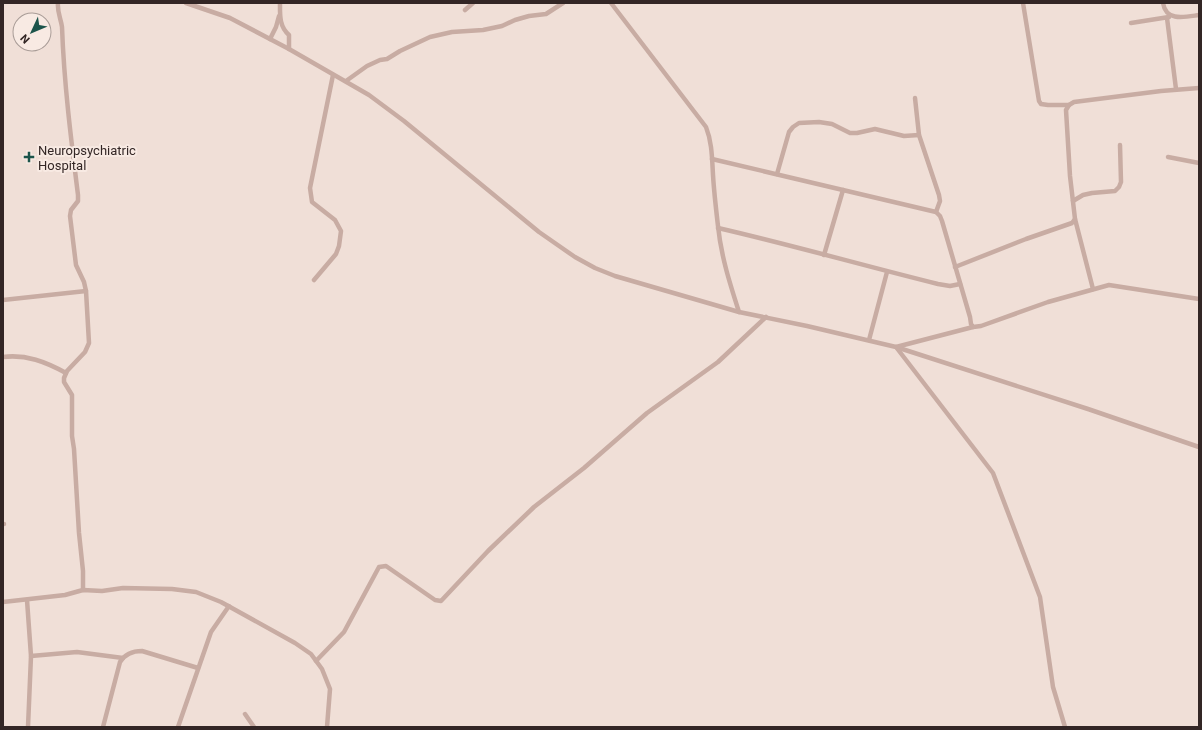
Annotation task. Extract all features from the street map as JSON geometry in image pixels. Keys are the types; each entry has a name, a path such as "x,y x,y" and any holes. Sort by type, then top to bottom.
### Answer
{"street":[{"path":"58,3 58,13 62,24 63,62 70,137 78,195 78,201 71,210 70,216 76,265 84,282 86,291 89,346 84,354 66,373 64,382 72,395 72,436 77,490 79,538 83,570 83,590"},
{"path":"186,3 230,18 270,38 369,95 404,121 539,232 581,261 615,276 739,312 896,347 1088,409 1199,447"},
{"path":"280,3 280,14 283,29 289,35 289,49"},
{"path":"465,10 473,3"},
{"path":"346,81 367,66 380,60 388,59 400,51 430,37 452,32 482,30 502,26 522,18 546,14 563,3"},
{"path":"611,3 706,126 710,136 718,228 725,268 739,312"},
{"path":"1023,3 1039,101 1041,104 1048,106 1069,105 1074,102 1199,88"},
{"path":"1163,3 1169,14 1173,17"},
{"path":"270,38 276,27 280,14"},
{"path":"1131,23 1199,15"},
{"path":"1167,18 1176,90"},
{"path":"314,280 336,254 341,237 341,231 335,220 312,202 310,195 310,188 333,74"},
{"path":"915,98 919,135 939,195 940,201 936,212"},
{"path":"1069,105 1066,110 1070,176 1075,218 1093,289"},
{"path":"777,174 789,132 799,122 819,122 832,124 850,133 875,129 904,136 919,135"},
{"path":"1073,201 1082,196 1115,191 1119,187 1121,182 1120,146"},
{"path":"1168,157 1199,163"},
{"path":"712,159 936,212 940,216 973,327"},
{"path":"824,255 843,190"},
{"path":"955,267 1026,239 1072,223 1075,218"},
{"path":"718,228 771,240 887,272 938,284 950,286 960,284"},
{"path":"869,340 887,272"},
{"path":"896,347 982,326 1048,302 1109,285 1199,299"},
{"path":"3,300 86,291"},
{"path":"316,661 344,632 379,567 386,566 435,600 441,601 488,551 534,507 584,468 647,413 718,362 766,318"},
{"path":"896,347 993,473 1040,597 1053,687 1065,727"},
{"path":"3,357 36,359 51,364 66,373"},
{"path":"3,602 65,595 83,590 102,591 123,588 172,589 196,592 229,606 295,643 311,654 322,668 330,689 327,727"},
{"path":"27,600 31,656 28,727"},
{"path":"178,727 211,632 229,606"},
{"path":"103,727 120,662 131,652 142,651 198,668"},
{"path":"31,656 76,652 123,658"},
{"path":"245,714 254,727"}],"place":[{"name":"Neuropsychiatric Hospital","path":"29,157"}]}
